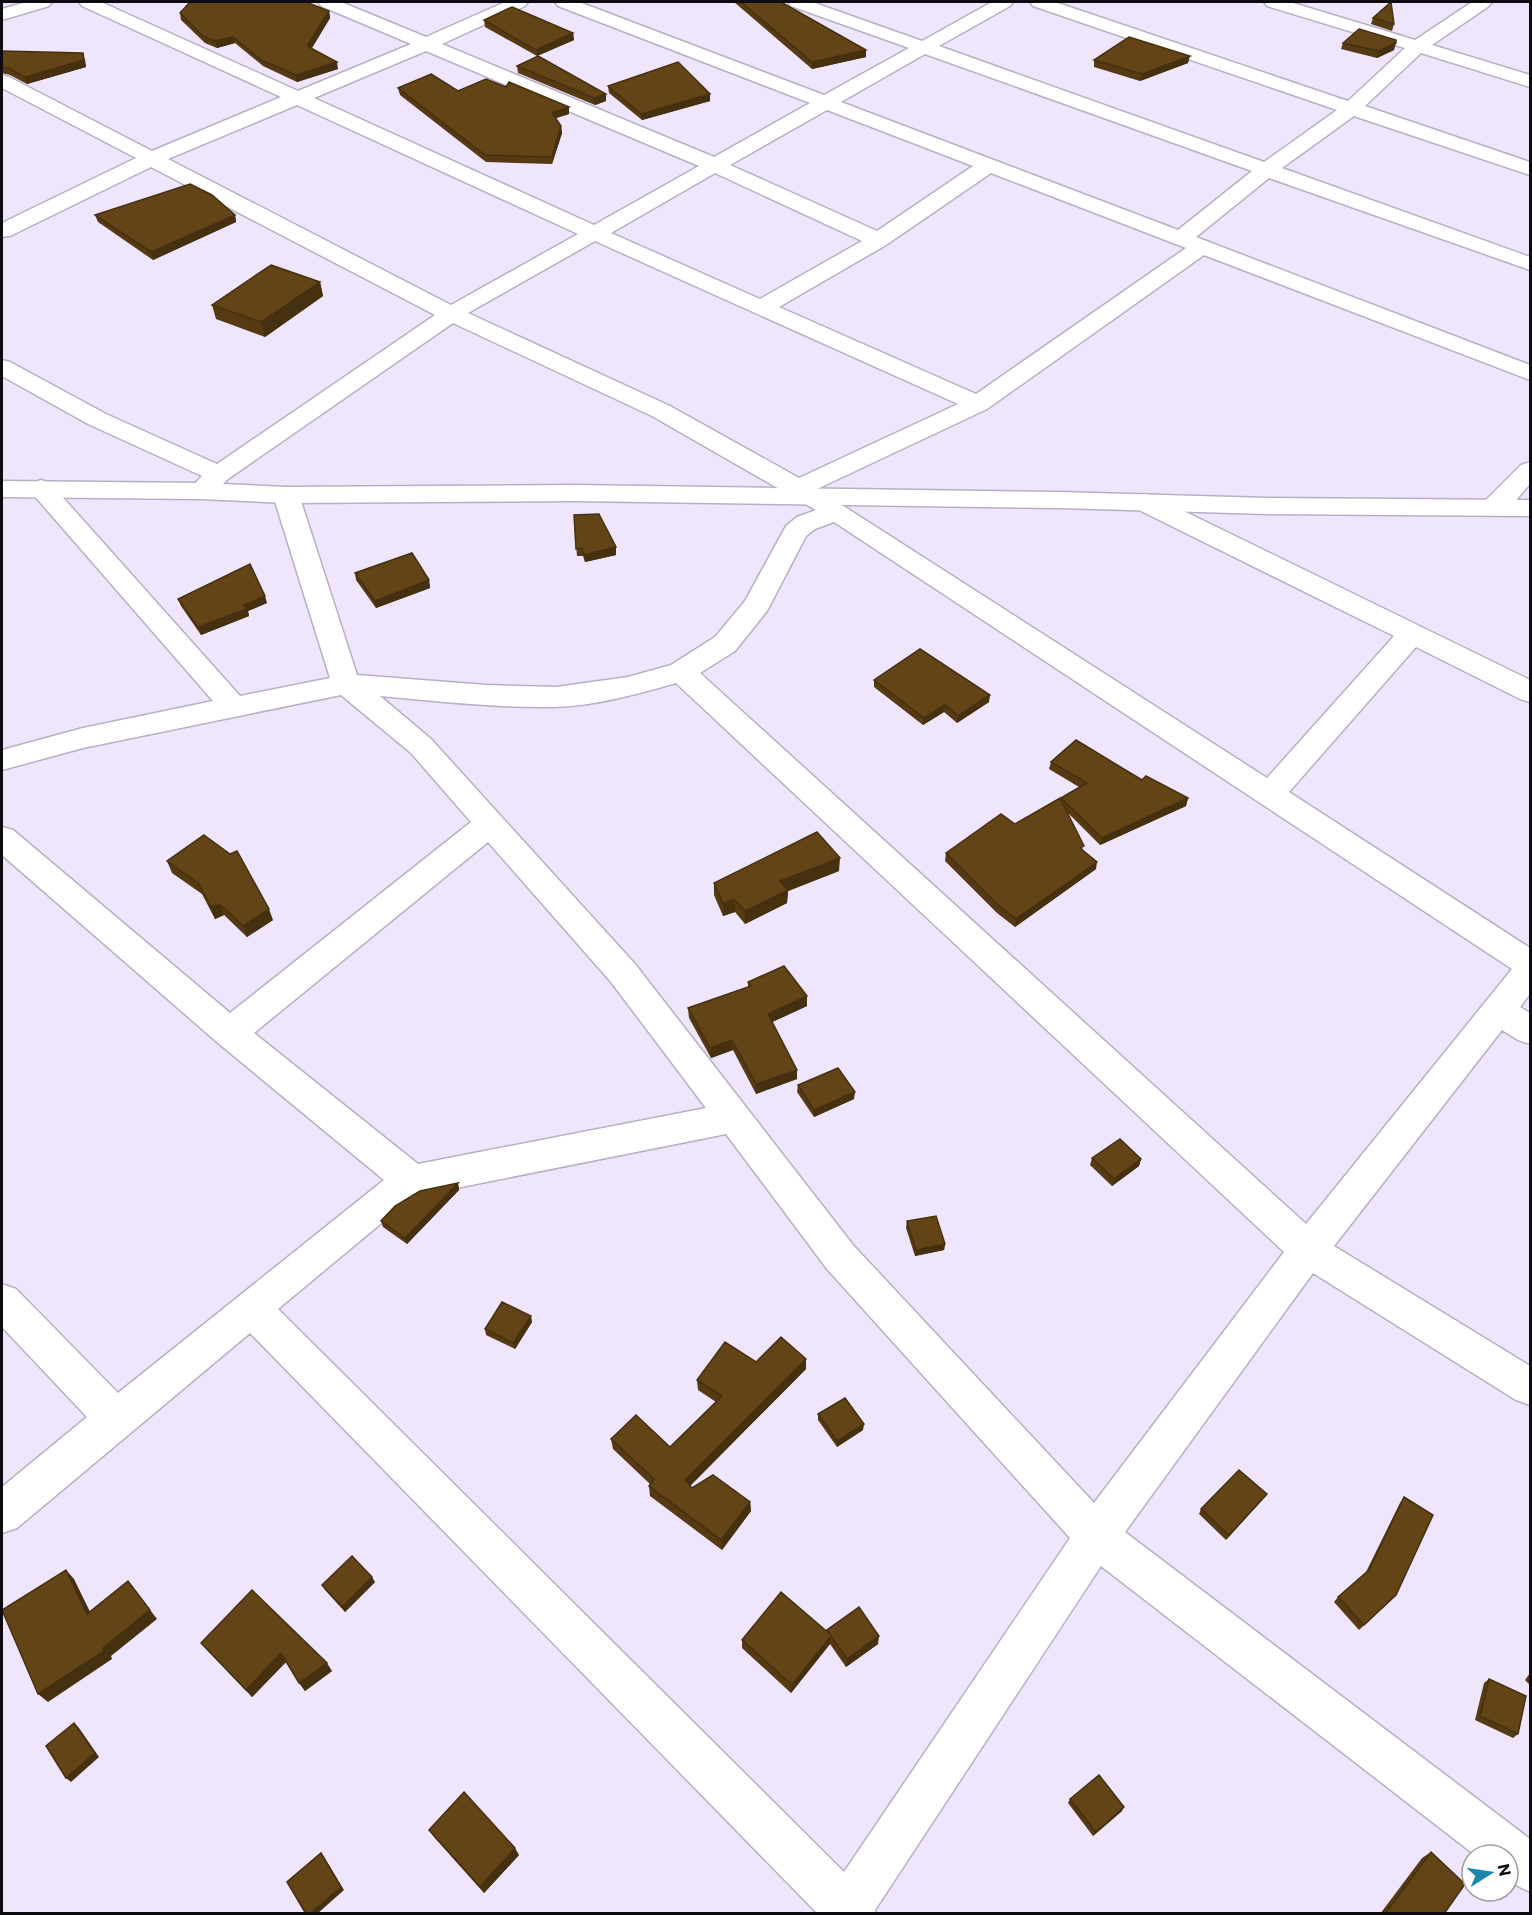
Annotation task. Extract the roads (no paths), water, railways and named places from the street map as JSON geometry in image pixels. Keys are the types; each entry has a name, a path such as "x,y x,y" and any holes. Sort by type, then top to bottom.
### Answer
{"street":[{"path":"2,15 43,2"},
{"path":"88,2 594,233 978,404"},
{"path":"327,2 714,165 878,240"},
{"path":"4,227 153,158 426,44 519,2"},
{"path":"564,2 1530,373"},
{"path":"797,2 1530,264"},
{"path":"210,482 451,314 1004,2"},
{"path":"1039,2 1530,169"},
{"path":"1273,2 1530,81"},
{"path":"805,492 978,404 1192,243 1266,170 1352,108 1418,46 1483,2"},
{"path":"2,81 451,314 661,411 805,492 1530,964"},
{"path":"762,307 878,240 989,165"},
{"path":"2,367 210,482"},
{"path":"1494,507 1530,470"},
{"path":"2,489 210,482 286,495 805,492 1267,506 1530,508"},
{"path":"41,488 234,707"},
{"path":"286,495 346,684 421,746 623,973 840,1257 1096,1536 1530,1868"},
{"path":"1143,502 1530,692"},
{"path":"2,760 83,738 346,684 486,695 556,697 628,687 681,672 724,644 750,613 795,532 806,522 836,512"},
{"path":"1270,794 1412,634"},
{"path":"681,672 1308,1250 1530,1387"},
{"path":"230,1033 490,823"},
{"path":"2,838 230,1033 412,1181"},
{"path":"251,1308 848,1912 1096,1536 1308,1250 1514,1020 1530,970"},
{"path":"2,1513 383,1200 412,1181 733,1118"},
{"path":"2,1301 116,1419"}]}
